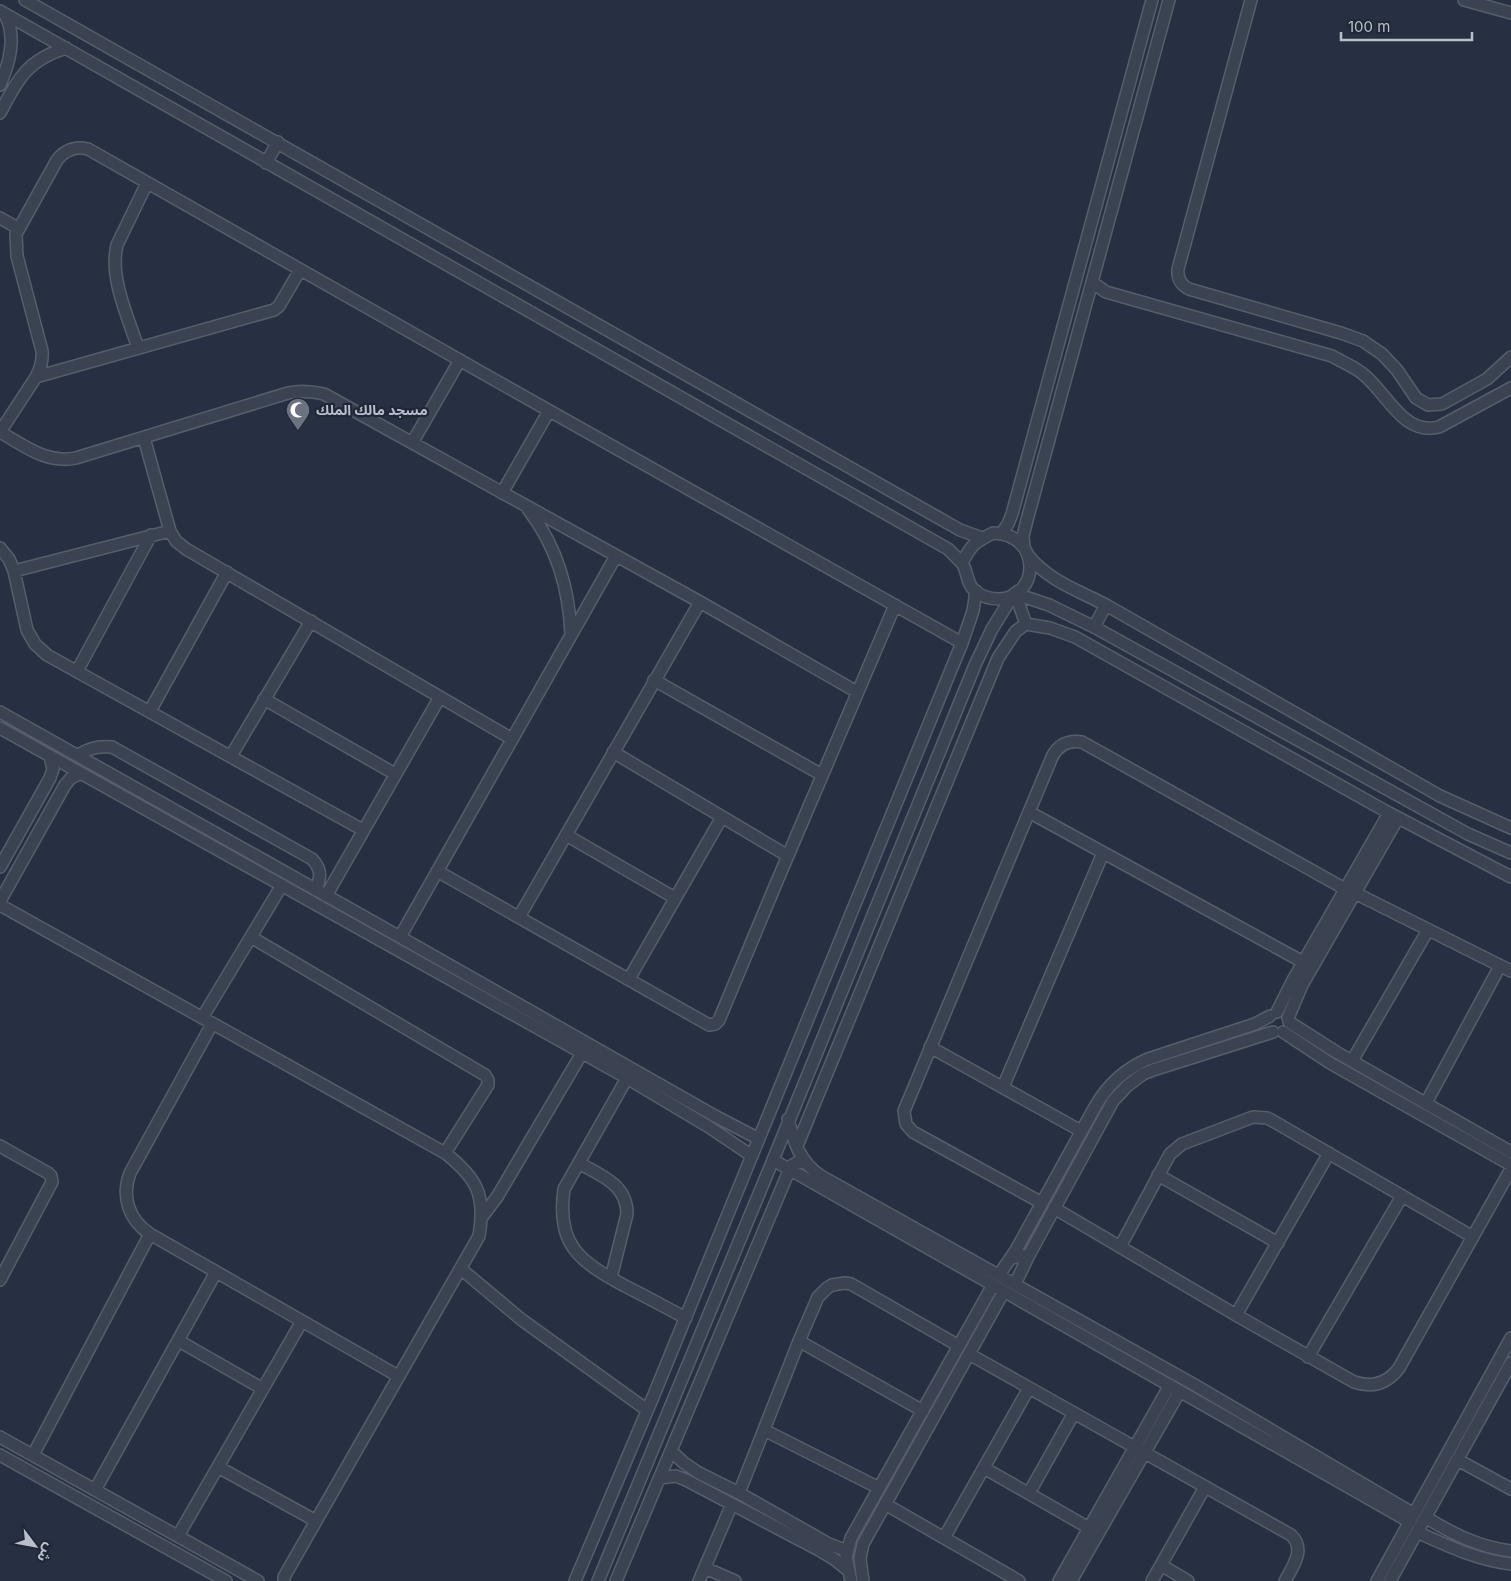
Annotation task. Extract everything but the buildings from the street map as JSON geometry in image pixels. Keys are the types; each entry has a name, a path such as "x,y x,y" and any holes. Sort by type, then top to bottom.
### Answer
{"street":[{"path":"25,0 960,530 982,538"},
{"path":"1001,534 1012,514 1152,0"},
{"path":"2,12 948,549 962,563 967,580 976,592 984,597 994,599 1003,598 1015,593 1023,587 1029,575 1030,568 1026,551 1025,529 1169,0"},
{"path":"1251,0 1178,268 1178,277 1182,284 1189,289 1353,337 1391,362 1416,398 1428,405 1442,404 1487,379 1511,358"},
{"path":"1464,0 1511,13"},
{"path":"0,85 6,72 10,47 10,28 2,12"},
{"path":"0,113 4,94 32,65 49,54 66,48"},
{"path":"1117,125 1133,129"},
{"path":"266,163 278,142"},
{"path":"857,692 700,602 525,507 324,394 306,391 288,394 65,460 54,460 44,457 0,432 41,369 42,351 17,256 16,234 57,160 67,150 88,149 962,643"},
{"path":"138,348 115,276 114,255 116,245 147,183"},
{"path":"0,218 18,228"},
{"path":"36,377 274,310 279,306 300,270"},
{"path":"1092,282 1106,292 1332,356 1362,373 1404,418 1416,427 1424,429 1439,428 1511,388"},
{"path":"412,443 460,360"},
{"path":"502,493 549,411"},
{"path":"144,438 170,530 176,541 186,549 512,739"},
{"path":"1023,474 1039,478"},
{"path":"525,507 545,535 560,566 568,600 571,635"},
{"path":"14,571 170,530"},
{"path":"962,563 968,549 982,538 993,534 1014,538 1038,566 1050,576 1106,605 1440,796 1511,828"},
{"path":"77,671 151,535"},
{"path":"0,548 9,558 14,571 27,630 35,644 47,655 363,830"},
{"path":"400,936 616,556"},
{"path":"150,711 227,572"},
{"path":"575,1581 686,1318 962,643 973,611 976,592"},
{"path":"1015,593 1026,624"},
{"path":"1015,593 1049,605 1094,627 1468,834 1511,853"},
{"path":"598,1581 974,665 992,629 1015,593"},
{"path":"519,917 700,602"},
{"path":"437,871 709,1025 718,1023 895,605"},
{"path":"1094,627 1106,605"},
{"path":"231,756 310,621"},
{"path":"796,1146 998,658 1016,631 1026,624 1050,628 1075,637 1394,816 1511,877"},
{"path":"654,680 822,775"},
{"path":"321,893 363,830 440,697"},
{"path":"264,699 395,774"},
{"path":"0,712 400,936 715,1116 759,1139"},
{"path":"0,728 626,1078 709,1127 752,1156"},
{"path":"1042,1202 910,1129 904,1118 904,1111 1054,752 1070,742 1082,742 1350,891 1506,968 1426,1103"},
{"path":"78,755 90,747 112,747 312,859 319,866 321,893"},
{"path":"613,752 788,856"},
{"path":"0,867 50,778 53,769 50,757"},
{"path":"81,773 71,778 65,785 0,903 445,1153 463,1167 474,1182 481,1199 482,1217 479,1236 282,1580"},
{"path":"1029,812 1303,962"},
{"path":"1394,816 1350,891 1303,962 1268,1025 1330,1063 1511,1165"},
{"path":"629,979 722,817"},
{"path":"566,835 675,898"},
{"path":"1003,1087 1103,853"},
{"path":"250,867 256,856"},
{"path":"282,885 251,937 207,1021 128,1180 127,1201 131,1214 139,1226 150,1234 398,1376"},
{"path":"1015,1284 1108,1110 1127,1086 1153,1070 1288,1028 1298,993 1350,891"},
{"path":"1352,1061 1428,930"},
{"path":"251,937 485,1075 488,1085 445,1153"},
{"path":"850,1576 847,1551 851,1538 878,1488 996,1280 1011,1258 1102,1094 1109,1085 1132,1067 1148,1059 1255,1024 1274,1014 1284,1014 1289,1020 1321,1043 1511,1152"},
{"path":"930,1047 1082,1131"},
{"path":"482,1217 497,1197 582,1053"},
{"path":"626,1078 564,1189 561,1209 564,1228 572,1247 584,1262 686,1318"},
{"path":"709,1127 715,1116"},
{"path":"1120,1247 1170,1154 1182,1144 1253,1117 1267,1118 1473,1237"},
{"path":"788,1119 796,1146 805,1163 821,1176 996,1280 1015,1284 1193,1384 1417,1518"},
{"path":"0,1146 48,1173 51,1176 52,1182 0,1280"},
{"path":"1236,1315 1329,1153"},
{"path":"772,1160 928,1241"},
{"path":"616,1581 790,1170 798,1162 805,1163"},
{"path":"579,1163 613,1184 624,1197 627,1206 627,1214 611,1278"},
{"path":"1054,1208 1308,1357 1354,1382 1372,1386 1389,1379 1399,1368 1511,1170"},
{"path":"1158,1175 1278,1243"},
{"path":"1308,1357 1402,1196"},
{"path":"33,1455 150,1234"},
{"path":"1011,1258 1029,1255"},
{"path":"461,1269 522,1320 648,1410"},
{"path":"95,1490 216,1272"},
{"path":"996,1280 1004,1291 1175,1388 1417,1518 1465,1539 1488,1547 1511,1551"},
{"path":"739,1493 799,1341 822,1292 832,1285 851,1284 959,1346"},
{"path":"863,1581 860,1566 861,1552 866,1538 1004,1291"},
{"path":"178,1536 302,1321"},
{"path":"1094,1342 1100,1332"},
{"path":"1390,1581 1417,1532 1417,1518 1511,1338"},
{"path":"178,1341 263,1389"},
{"path":"799,1341 923,1411"},
{"path":"969,1354 1294,1537 1298,1545 1298,1553 1285,1581"},
{"path":"1377,1581 1417,1518 1458,1460 1511,1363"},
{"path":"944,1538 1029,1388"},
{"path":"1071,1581 1175,1388"},
{"path":"653,1397 671,1406"},
{"path":"1029,1493 1074,1413"},
{"path":"764,1430 878,1488"},
{"path":"0,1437 258,1581"},
{"path":"671,1450 688,1466 739,1493 834,1559 850,1576"},
{"path":"1059,1581 1089,1528 1140,1450"},
{"path":"0,1455 226,1581"},
{"path":"1458,1460 1511,1489"},
{"path":"681,1478 688,1466"},
{"path":"218,1467 316,1521"},
{"path":"984,1468 1089,1528"},
{"path":"660,1478 670,1476 681,1478 732,1504 847,1551"},
{"path":"1152,1581 1205,1487"},
{"path":"699,1581 732,1504"},
{"path":"885,1504 1019,1581"},
{"path":"1417,1532 1464,1553 1487,1560 1511,1564"},
{"path":"1161,1565 1188,1581"},
{"path":"705,1568 734,1581"}],"place":[{"name":"مسجد مالك الملك","path":"298,431"}]}
